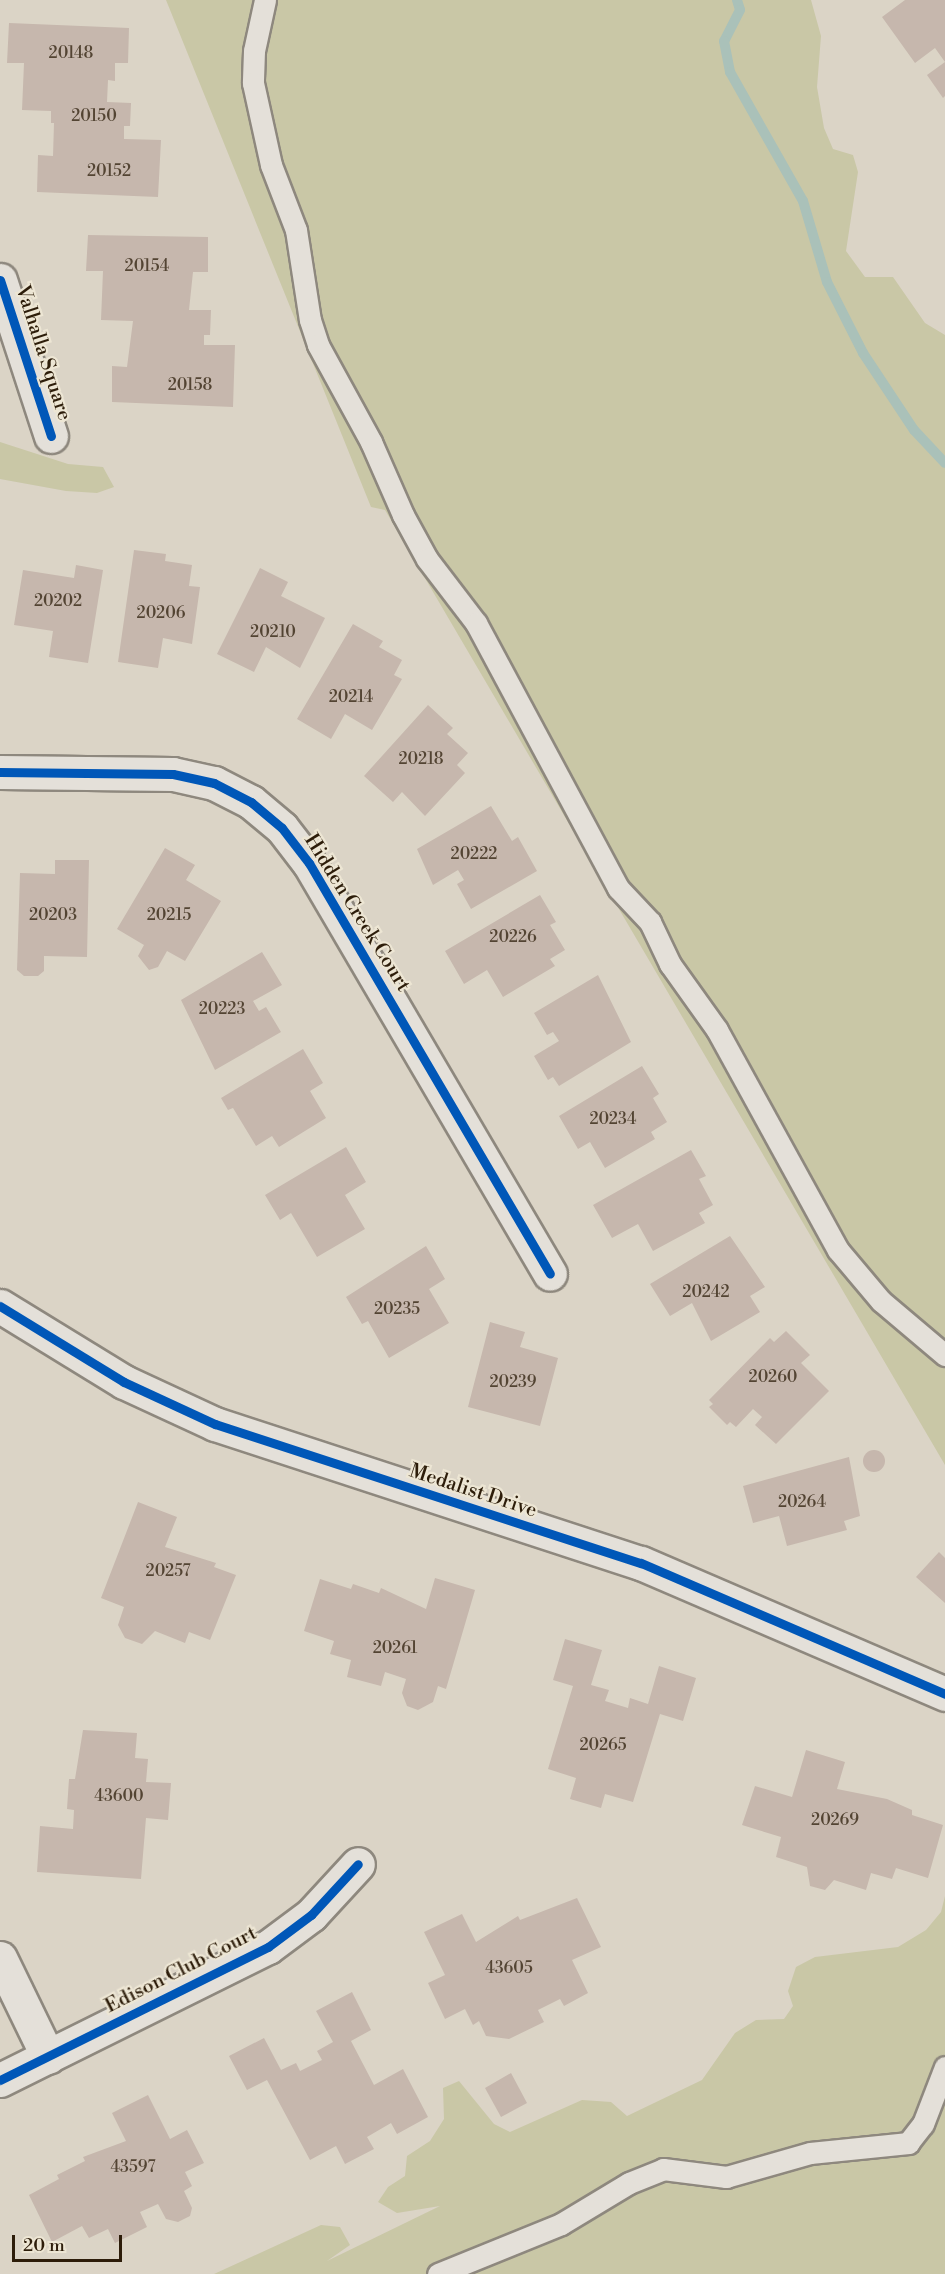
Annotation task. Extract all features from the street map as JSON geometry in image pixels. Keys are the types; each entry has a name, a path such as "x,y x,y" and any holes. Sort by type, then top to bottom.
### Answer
{"street":[{"name":"Valhalla Square","path":"0,280 51,436"},
{"name":"Hidden Creek Court","path":"0,772 173,774 223,788 251,802 282,828 309,862 550,1274"},
{"name":"Medalist Drive","path":"0,1306 124,1382 215,1424 642,1563 945,1694"},
{"name":"Edison Club Court","path":"0,2080 268,1947 311,1915 358,1864"},
{"path":"0,1958 48,2056"}],"lane":[{"path":"265,0 254,51 253,83 271,165 296,230 310,320 318,345 370,442 403,515 427,559 476,623 618,888 650,922 670,964 717,1030 838,1250 881,1301 945,1355"},
{"path":"438,2274 561,2224 629,2183 663,2169 726,2177 810,2153 908,2143 923,2124 945,2067"}],"shaded area":[{"path":"166,0 811,0 821,36 817,87 824,128 833,149 853,155 858,172 846,251 865,277 893,277 925,323 945,335 945,1465 385,510 371,507"},
{"path":"0,442 68,464 103,467 114,487 97,493 66,491 0,479"},
{"path":"945,1896 945,2274 214,2274 321,2225 340,2227 350,2245 327,2261 440,2206 397,2213 378,2202 388,2187 405,2176 407,2156 430,2141 444,2119 443,2088 459,2081 494,2124 510,2132 582,2100 611,2102 627,2116 702,2080 735,2033 756,2020 784,2019 793,2006 788,1991 796,1967 815,1957 898,1947 926,1930 941,1912"}],"building":[{"path":"905,0 945,0 945,62 935,48 915,63 882,17"},
{"path":"9,23 129,28 128,63 115,63 115,81 108,80 107,102 131,103 130,126 124,126 124,139 161,140 158,197 37,192 38,155 53,156 54,123 51,123 51,111 22,110 24,63 7,63"},
{"path":"945,62 945,96 943,98 927,75"},
{"path":"88,235 208,237 208,272 193,272 189,310 211,310 210,335 204,335 204,345 235,345 233,407 112,402 112,366 127,367 133,321 101,320 103,271 86,271"},
{"path":"134,550 166,554 165,561 192,565 189,586 200,587 192,644 163,638 158,668 118,662"},
{"path":"76,565 103,570 88,663 49,657 53,631 14,625 23,570 74,578"},
{"path":"260,568 288,582 281,596 325,618 300,668 266,647 254,672 217,654"},
{"path":"353,624 383,641 379,647 402,660 394,675 402,679 372,730 345,714 331,739 297,719"},
{"path":"428,705 453,728 447,734 468,753 457,765 465,773 425,816 402,792 393,802 364,776"},
{"path":"491,806 512,841 518,837 537,871 471,909 457,884 464,880 458,870 433,885 417,849"},
{"path":"165,848 195,865 186,880 221,901 185,961 167,951 158,967 149,970 138,956 144,945 117,929"},
{"path":"55,860 89,860 87,957 44,956 44,971 38,976 24,976 17,970 20,873 55,874"},
{"path":"540,895 556,922 550,925 565,950 550,959 555,966 503,997 487,970 464,984 445,951"},
{"path":"262,952 282,985 253,1001 259,1011 266,1007 281,1032 215,1070 181,1000"},
{"path":"598,975 631,1042 559,1086 553,1077 548,1080 534,1056 559,1041 553,1032 547,1035 534,1013"},
{"path":"303,1049 323,1083 310,1091 326,1118 279,1147 272,1136 256,1146 233,1108 228,1110 221,1098"},
{"path":"642,1066 659,1094 653,1098 667,1122 651,1132 655,1139 605,1168 590,1142 578,1149 559,1116"},
{"path":"346,1147 366,1182 345,1195 365,1229 317,1257 291,1213 280,1220 265,1195"},
{"path":"691,1150 706,1176 699,1179 713,1205 699,1213 705,1223 653,1251 638,1224 612,1238 593,1205"},
{"path":"730,1236 765,1287 750,1296 760,1312 711,1341 692,1303 670,1316 650,1284"},
{"path":"426,1246 445,1279 429,1289 449,1323 389,1358 368,1321 362,1324 346,1297"},
{"path":"490,1322 525,1332 520,1347 558,1358 540,1426 468,1407"},
{"path":"786,1331 810,1355 801,1363 829,1391 776,1444 755,1425 762,1417 753,1409 736,1427 730,1422 727,1425 709,1407 713,1404 709,1400 770,1338 774,1342"},
{"path":"874,1450 882,1453 885,1461 882,1469 874,1472 866,1469 863,1461 866,1453"},
{"path":"849,1457 860,1516 844,1521 847,1530 787,1546 779,1516 753,1523 743,1486"},
{"path":"138,1502 177,1517 165,1547 216,1563 214,1567 236,1575 210,1640 189,1632 185,1643 155,1631 142,1644 125,1638 118,1625 124,1607 101,1598"},
{"path":"939,1552 945,1558 945,1603 916,1577"},
{"path":"435,1578 475,1590 446,1689 438,1686 433,1702 418,1710 407,1706 402,1693 406,1679 385,1672 381,1686 347,1677 351,1660 330,1654 334,1641 304,1631 320,1579 351,1589 353,1584 379,1593 381,1588 426,1609"},
{"path":"565,1639 602,1650 591,1685 609,1690 605,1701 628,1708 630,1698 648,1704 659,1666 696,1678 683,1721 660,1714 633,1802 605,1794 601,1808 570,1799 576,1778 548,1769 573,1686 553,1680"},
{"path":"83,1730 137,1733 135,1758 148,1759 146,1782 171,1783 168,1820 146,1818 141,1879 37,1872 40,1826 73,1829 74,1810 67,1809 69,1779 75,1779"},
{"path":"806,1750 845,1762 837,1789 887,1799 912,1810 912,1815 943,1825 928,1878 896,1868 892,1879 871,1873 866,1890 834,1880 825,1890 810,1886 807,1867 776,1857 781,1837 742,1825 755,1786 792,1797"},
{"path":"577,1898 601,1947 572,1960 588,1993 564,2006 560,1999 538,2010 544,2022 509,2039 486,2036 479,2021 473,2025 465,2009 445,2019 428,1983 445,1975 424,1932 462,1914 476,1942 518,1916 520,1920"},
{"path":"352,1992 371,2030 351,2041 374,2085 403,2069 428,2117 397,2134 391,2123 367,2137 374,2149 345,2164 336,2146 310,2160 267,2080 247,2090 229,2056 264,2038 281,2070 296,2063 300,2071 322,2060 317,2051 333,2042 316,2011"},
{"path":"511,2073 527,2103 501,2117 485,2088"},
{"path":"148,2095 170,2139 187,2130 204,2163 185,2172 192,2186 184,2191 192,2208 190,2216 178,2222 166,2219 158,2204 140,2212 147,2227 115,2243 108,2229 89,2238 82,2226 52,2242 29,2195 59,2179 57,2175 85,2161 83,2157 126,2141 112,2113"}],"waterway":[{"path":"737,0 740,10 724,41 730,72 803,201 827,282 863,353 914,430 945,463"}],"cycle path":[{"path":"0,280 51,436"},
{"path":"0,772 173,774 214,783 251,802 282,828 309,863 550,1274"},
{"path":"0,1306 124,1382 215,1424 641,1563 945,1694"},
{"path":"0,2080 268,1947 311,1915 358,1864"}]}
